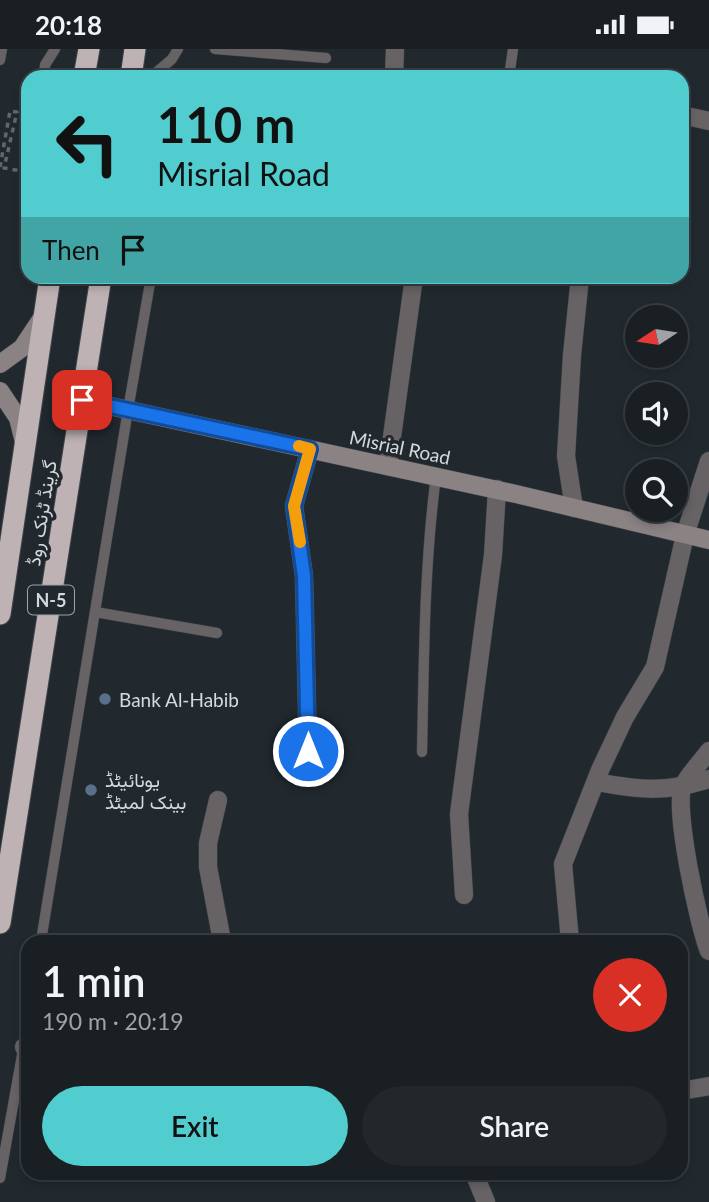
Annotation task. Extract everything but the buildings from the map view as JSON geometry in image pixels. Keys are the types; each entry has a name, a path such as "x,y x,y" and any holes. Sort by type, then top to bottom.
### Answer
{"highway":[{"path":"85,70 89,49"},
{"path":"132,70 135,49"},
{"name":"گرینڈ ٹرنک روڈ","path":"0,614 49,284"},
{"name":"گرینڈ ٹرنک روڈ","path":"0,923 100,284"}],"main road":[{"path":"0,364 22,348 38,326 45,310"},
{"path":"0,391 18,418 25,445"},
{"name":"Misrial Road","path":"82,400 497,489 709,540"}],"street":[{"path":"394,70 395,49"},
{"path":"689,117 709,121"},
{"path":"388,466 413,284"},
{"path":"574,507 566,456 579,284"},
{"path":"308,751 304,576 294,506 310,449"},
{"path":"569,935 563,864 625,717 655,667 685,535 709,461"},
{"path":"464,895 459,814 493,555 497,489"},
{"path":"709,751 682,787 681,808 696,907 709,951"},
{"path":"596,782 640,790 682,787 709,779"},
{"path":"218,800 208,843 208,867 221,935"},
{"path":"688,1090 709,1086"},
{"path":"477,1180 486,1202"}],"lane":[{"path":"0,60 2,49"},
{"path":"45,70 55,49"},
{"path":"159,70 172,59 178,49"},
{"path":"215,49 326,58"},
{"path":"510,70 513,49"},
{"path":"42,935 150,284"},
{"path":"422,752 426,605 431,512 436,476"},
{"path":"95,612 217,633"},
{"path":"0,1178 21,1073"}],"path":[{"path":"0,167 10,111 17,112 4,168 21,171"}],"slow traffic":[{"path":"299,446 310,449 294,506 300,542"}],"place":[{"name":"Bank Al-Habib","path":"105,699"},
{"name":"یونائیٹڈ بینک لمیٹڈ","path":"91,790"}],"route":[{"path":"82,400 310,449 294,506 304,576 308,751"}]}
